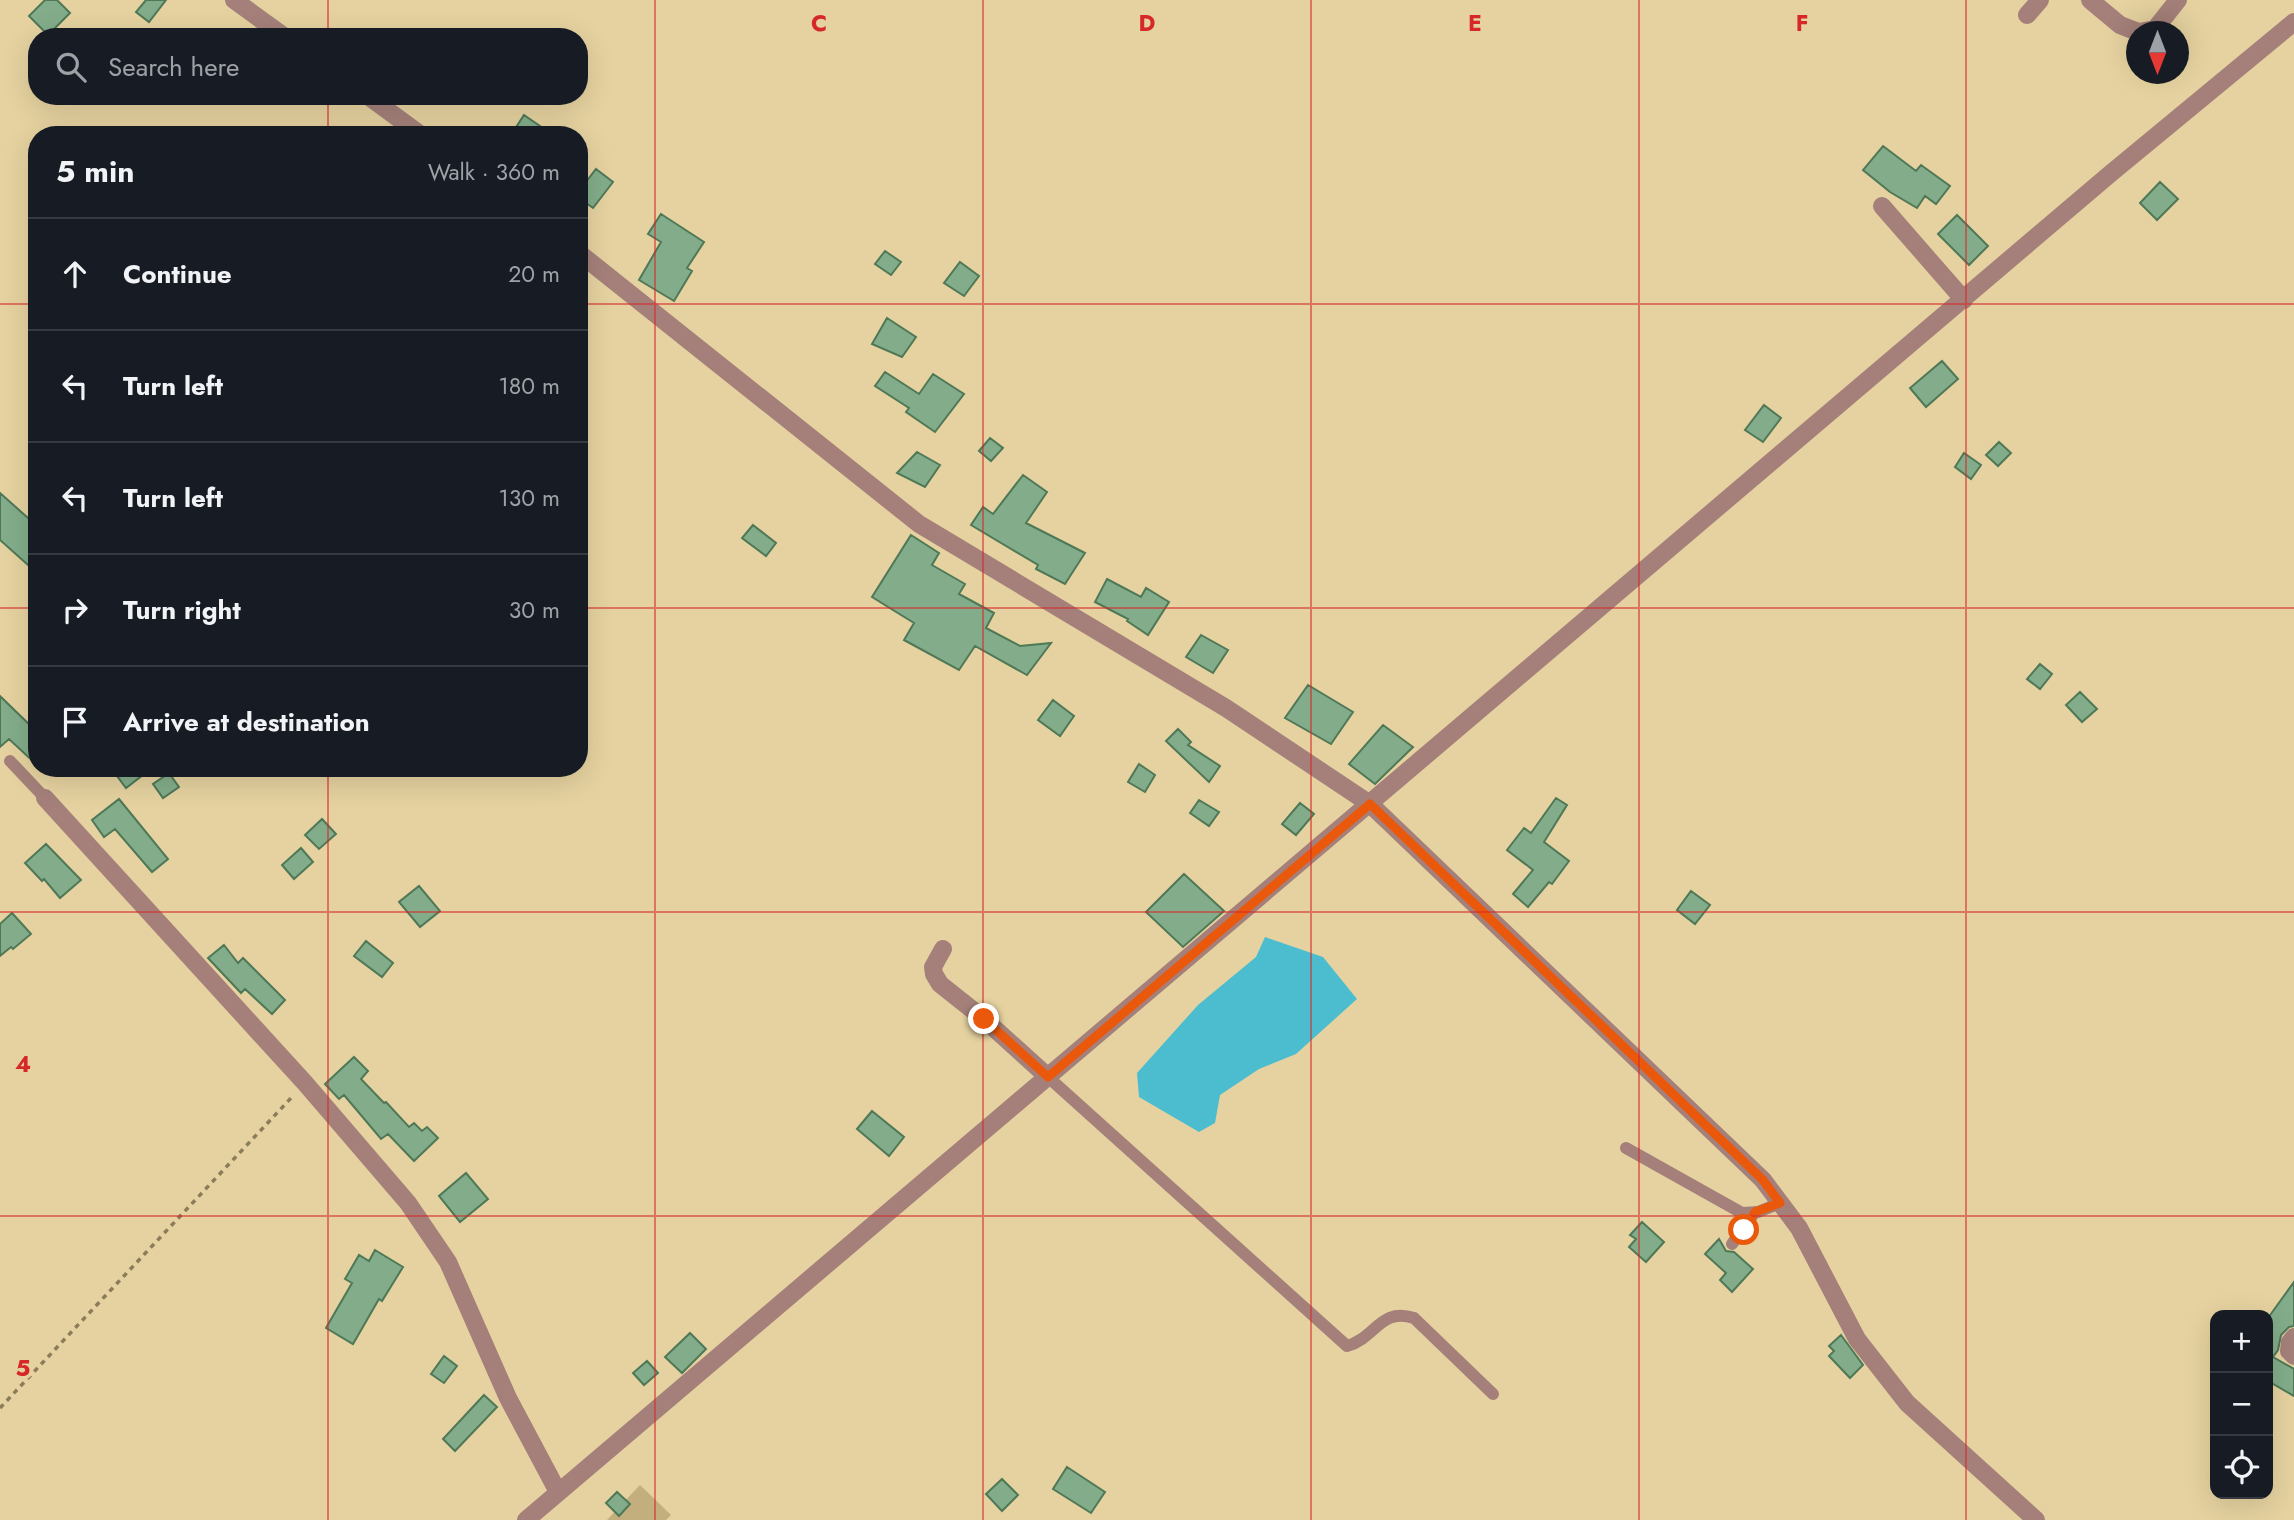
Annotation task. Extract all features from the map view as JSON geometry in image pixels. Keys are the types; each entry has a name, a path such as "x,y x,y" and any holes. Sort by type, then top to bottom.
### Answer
{"street":[{"path":"234,0 273,28"},
{"path":"2027,15 2040,0"},
{"path":"2090,0 2126,27"},
{"path":"2161,21 2178,0"},
{"path":"526,1520 2110,174 2294,22"},
{"path":"380,105 409,126"},
{"path":"1882,206 1964,300"},
{"path":"588,261 919,524 1226,708 1370,804 1753,1170 1799,1228 1857,1339 1907,1403 2036,1520"},
{"path":"45,798 305,1083 408,1203 448,1262 508,1398 558,1492"},
{"path":"943,949 933,967 936,980 1048,1077"},
{"path":"2294,1338 2290,1342 2290,1350 2294,1356"}],"lane":[{"path":"10,761 45,798"},
{"path":"1048,1077 1347,1346 1361,1342 1385,1318 1401,1314 1414,1318 1493,1394"},
{"path":"1626,1148 1742,1213 1755,1212 1780,1203"},
{"path":"1732,1244 1755,1212"}],"path":[{"path":"0,1408 305,1083"}],"shaded area":[{"path":"640,1485 671,1515 666,1520 607,1520"}],"water":[{"path":"1265,937 1323,957 1357,999 1296,1054 1259,1069 1220,1095 1215,1123 1199,1132 1139,1097 1137,1073 1198,1005 1256,957"}],"building":[{"path":"45,0 57,0 70,13 55,28 41,28 29,16"},
{"path":"146,0 166,0 149,22 136,12"},
{"path":"524,115 540,126 517,126"},
{"path":"1883,146 1916,171 1921,165 1950,186 1936,204 1925,196 1917,208 1890,192 1863,170"},
{"path":"596,169 613,182 593,208 588,204 588,179"},
{"path":"2160,182 2178,199 2157,220 2140,203"},
{"path":"661,214 704,242 687,268 692,271 674,301 639,280 661,242 648,234"},
{"path":"1957,215 1988,246 1969,265 1938,234"},
{"path":"885,251 901,262 891,275 875,264"},
{"path":"960,262 979,276 964,296 944,283"},
{"path":"887,318 916,337 902,357 872,344"},
{"path":"1942,361 1958,379 1926,407 1910,388"},
{"path":"885,372 919,394 933,374 964,394 935,432 906,412 909,408 875,386"},
{"path":"1764,405 1781,418 1763,442 1745,430"},
{"path":"990,438 1003,448 991,461 979,451"},
{"path":"1999,442 2011,453 1998,466 1986,455"},
{"path":"917,452 940,465 925,487 897,473"},
{"path":"1964,453 1981,465 1971,479 1955,467"},
{"path":"1023,475 1047,492 1026,523 1085,553 1065,584 1036,569 1038,565 971,525 983,507 993,514"},
{"path":"0,493 28,518 28,565 0,540"},
{"path":"753,525 776,543 766,556 742,538"},
{"path":"911,535 939,553 932,565 965,584 959,594 994,613 986,628 1020,646 1051,643 1027,675 975,646 959,670 904,640 914,623 872,597"},
{"path":"1107,579 1141,597 1146,588 1169,602 1148,635 1127,621 1128,619 1095,602"},
{"path":"1201,635 1228,650 1213,673 1186,657"},
{"path":"2040,664 2052,674 2040,689 2027,679"},
{"path":"1308,685 1353,712 1331,744 1285,718"},
{"path":"2080,692 2097,709 2082,722 2066,705"},
{"path":"0,696 28,723 28,757 9,739 0,747"},
{"path":"1053,700 1074,716 1060,736 1038,720"},
{"path":"1383,725 1413,747 1375,784 1349,764"},
{"path":"1178,729 1191,742 1188,745 1220,766 1209,782 1166,741"},
{"path":"1139,764 1155,775 1145,792 1128,782"},
{"path":"118,777 140,777 126,788"},
{"path":"163,777 172,777 179,787 163,798 153,784"},
{"path":"1556,798 1567,805 1544,842 1569,861 1552,884 1549,882 1528,907 1513,894 1533,870 1507,850 1524,828 1531,833"},
{"path":"119,799 168,859 152,872 115,829 104,837 92,820"},
{"path":"1199,800 1219,812 1209,826 1190,813"},
{"path":"1300,803 1314,814 1296,835 1282,824"},
{"path":"322,819 336,834 319,849 305,835"},
{"path":"46,844 81,880 60,898 44,879 42,881 25,863"},
{"path":"301,848 313,862 294,879 282,865"},
{"path":"1184,874 1224,911 1183,947 1146,912"},
{"path":"419,886 440,911 420,927 399,902"},
{"path":"1691,891 1710,905 1695,924 1677,910"},
{"path":"12,913 31,934 0,956 0,924"},
{"path":"366,941 393,963 382,977 354,956"},
{"path":"224,945 238,963 243,958 285,1000 272,1014 245,989 241,993 208,958"},
{"path":"354,1057 368,1071 361,1079 384,1103 386,1102 409,1127 414,1123 422,1131 427,1127 438,1138 414,1161 388,1134 381,1139 344,1095 339,1099 325,1084"},
{"path":"872,1111 904,1137 889,1156 857,1129"},
{"path":"466,1173 488,1199 460,1222 439,1196"},
{"path":"1642,1222 1664,1242 1646,1262 1629,1247 1636,1239 1630,1235"},
{"path":"1719,1239 1726,1251 1734,1252 1753,1269 1732,1292 1720,1280 1726,1273 1705,1254"},
{"path":"375,1250 403,1267 382,1301 379,1299 353,1344 326,1328 352,1283 345,1279 359,1255 369,1261"},
{"path":"2294,1282 2294,1326 2281,1335 2278,1350 2273,1357 2273,1311"},
{"path":"690,1333 706,1349 682,1373 665,1357"},
{"path":"1841,1335 1863,1365 1850,1378 1829,1356 1834,1351 1829,1346"},
{"path":"444,1356 457,1366 444,1383 431,1374"},
{"path":"2273,1357 2294,1369 2294,1396 2273,1384"},
{"path":"647,1361 658,1373 644,1385 633,1373"},
{"path":"484,1395 497,1407 455,1451 443,1439"},
{"path":"1067,1467 1105,1492 1091,1513 1053,1489"},
{"path":"1002,1479 1018,1495 1002,1511 986,1494"},
{"path":"617,1492 630,1504 619,1516 606,1503"}],"route":[{"path":"984,1019 1048,1077 1370,804 1763,1180 1780,1203 1755,1212 1744,1230"}]}
